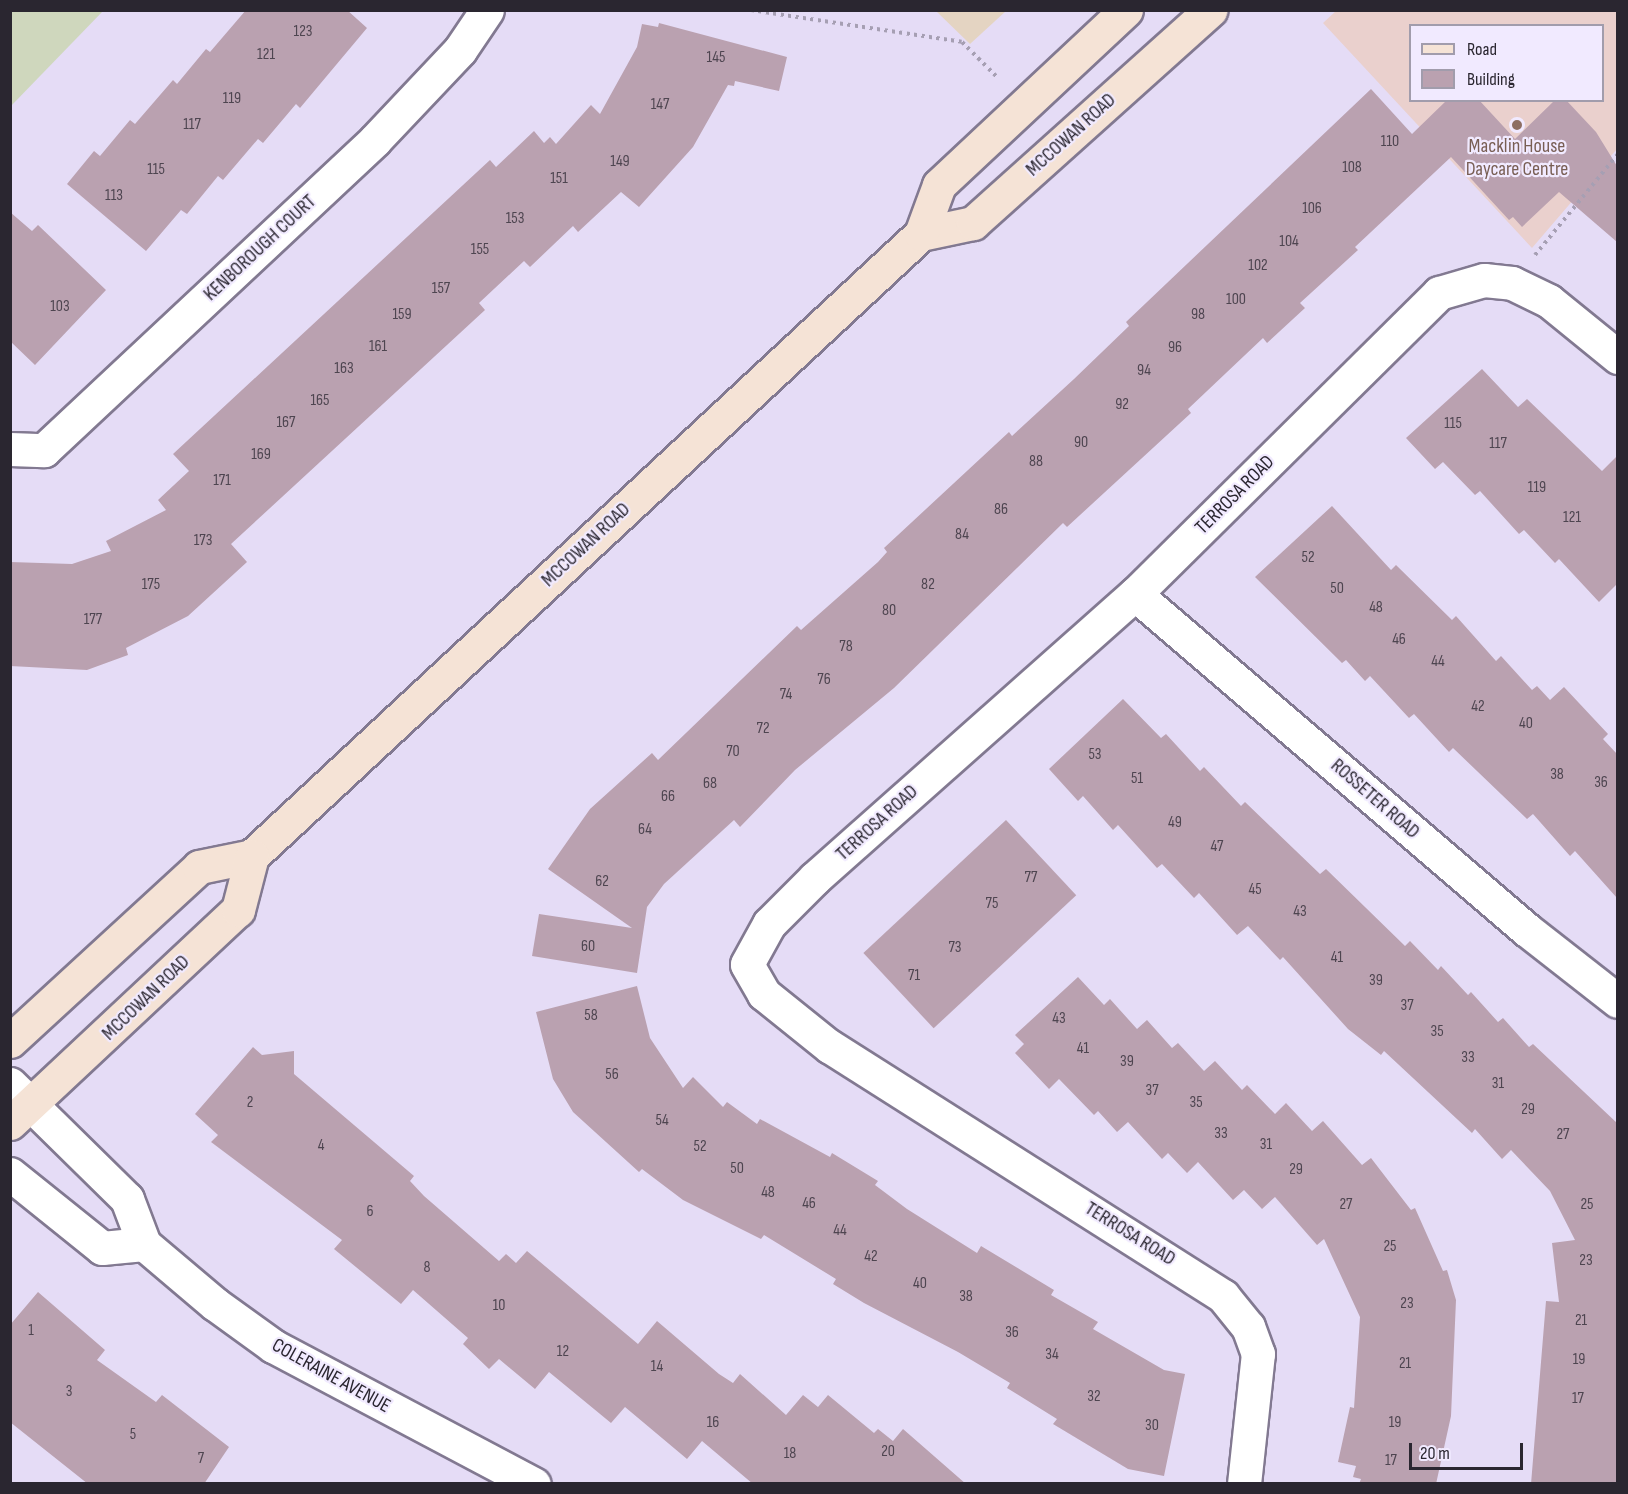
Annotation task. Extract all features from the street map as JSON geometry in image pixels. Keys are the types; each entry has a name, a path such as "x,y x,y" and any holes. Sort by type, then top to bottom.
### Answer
{"main road":[{"name":"MCCOWAN ROAD","path":"18,1103 238,910 252,856 921,234 939,185 1126,10"},
{"name":"MCCOWAN ROAD","path":"921,234 973,223 1210,10"},
{"path":"10,1041 199,867 252,856"}],"street":[{"name":"KENBOROUGH COURT","path":"10,449 44,450 375,140 460,50 487,10"},
{"name":"TERROSA ROAD","path":"1244,1484 1258,1354 1248,1327 1223,1296 830,1047 764,994 747,964 770,924 815,878 1135,594 1439,293 1484,280 1512,283 1549,301 1617,357"},
{"name":"ROSSETER ROAD","path":"1135,594 1527,930 1617,1001"},
{"path":"10,1174 102,1248 144,1244 127,1199 18,1103"},
{"name":"COLERAINE AVENUE","path":"144,1244 273,1346 534,1484"}],"path":[{"path":"751,10 963,42 1024,105"},
{"path":"1512,283 1617,154"}],"shaded area":[{"name":"Macklin House Daycare Centre","path":"1337,10 1617,11 1617,149 1532,248 1323,23"},
{"path":"936,11 1006,11 970,44"}],"green space":[{"path":"10,11 103,11 11,106"}],"building":[{"path":"246,10 347,10 367,28 300,108 296,104 263,143 258,139 223,180 218,176 187,214 181,210 146,251 67,184 94,151 100,156 130,120 135,124 173,80 177,84 206,49 210,52"},
{"path":"659,23 787,57 779,91 735,81 734,86 728,85 693,147 639,207 621,192 578,232 573,226 530,267 524,261 479,303 485,310 231,544 247,562 188,616 126,648 128,655 87,670 10,666 10,562 72,564 111,551 106,541 166,510 158,500 189,471 173,454 490,160 496,167 534,131 544,143 550,137 556,144 591,105 600,114 637,47 642,24 658,27"},
{"path":"1371,89 1412,134 1445,102 1481,102 1515,139 1553,102 1568,102 1596,132 1617,166 1617,242 1559,192 1522,227 1513,217 1509,220 1451,157 1355,247 1358,250 1300,303 1305,308 1267,343 1263,338 1188,409 1191,413 1067,527 1063,523 894,688 795,770 740,827 734,820 664,884 647,907 637,973 532,956 539,914 632,928 548,869 590,809 652,753 658,760 797,626 801,630 878,562 887,552 884,548 1009,432 1012,436 1074,379 1129,326 1126,322"},
{"path":"10,212 32,231 38,225 106,290 35,365 10,341"},
{"path":"1482,369 1518,407 1527,399 1602,471 1617,456 1617,584 1599,602 1559,559 1555,563 1524,530 1519,534 1480,491 1475,495 1443,462 1435,469 1406,438"},
{"path":"1332,506 1391,570 1396,565 1452,620 1456,616 1496,661 1501,656 1532,690 1537,686 1550,700 1564,687 1608,734 1603,739 1617,754 1617,898 1575,851 1570,856 1533,814 1527,819 1453,748 1449,752 1414,714 1409,718 1370,676 1365,681 1346,660 1342,663 1255,577"},
{"path":"1123,699 1161,738 1166,734 1200,771 1204,767 1241,806 1245,802 1320,874 1326,869 1405,946 1410,941 1438,970 1441,966 1468,995 1471,992 1498,1022 1503,1018 1529,1047 1533,1044 1617,1123 1617,1484 1531,1484 1546,1301 1559,1302 1552,1243 1575,1240 1550,1191 1511,1150 1502,1159 1475,1129 1472,1133 1384,1051 1381,1055 1348,1029 1283,957 1280,960 1248,926 1237,935 1199,893 1194,898 1162,864 1157,868 1118,825 1113,830 1083,796 1078,801 1049,769"},
{"path":"1006,820 1076,895 934,1028 863,953"},
{"path":"1078,977 1104,1005 1110,999 1137,1029 1147,1020 1172,1048 1178,1043 1204,1071 1215,1061 1242,1090 1247,1085 1275,1114 1286,1103 1312,1131 1323,1121 1362,1165 1371,1158 1411,1210 1415,1208 1443,1271 1447,1270 1456,1300 1451,1416 1436,1484 1359,1484 1361,1479 1353,1477 1356,1466 1338,1462 1350,1407 1354,1408 1360,1317 1324,1239 1317,1245 1275,1197 1262,1209 1244,1190 1233,1200 1198,1162 1187,1173 1168,1153 1162,1159 1128,1122 1117,1132 1098,1111 1094,1115 1059,1079 1049,1089 1015,1053 1024,1044 1015,1035"},
{"path":"637,986 650,1038 683,1088 693,1077 723,1107 727,1102 757,1124 760,1119 830,1157 832,1153 878,1181 875,1185 907,1209 977,1253 981,1246 1054,1290 1051,1295 1098,1322 1093,1329 1164,1370 1185,1374 1164,1476 1128,1469 1053,1424 1057,1419 1007,1388 1010,1383 958,1352 864,1303 833,1284 836,1279 764,1235 761,1239 683,1200 642,1169 639,1172 573,1112 553,1079 536,1012"},
{"path":"253,1047 262,1055 294,1051 294,1074 414,1176 410,1181 424,1196 499,1261 506,1254 516,1263 527,1251 638,1344 657,1321 719,1374 733,1383 740,1374 786,1415 803,1395 818,1407 828,1395 874,1433 878,1429 893,1441 903,1429 966,1484 753,1484 702,1441 687,1459 625,1407 611,1423 549,1372 535,1389 499,1359 489,1369 463,1344 468,1338 413,1290 401,1304 334,1249 342,1240 211,1142 218,1135 195,1114"},
{"path":"38,1292 105,1350 97,1360 156,1402 162,1395 229,1447 204,1484 88,1484 10,1422 10,1325"}],"place":[{"name":"Macklin House Daycare Centre","path":"1517,125"}]}
